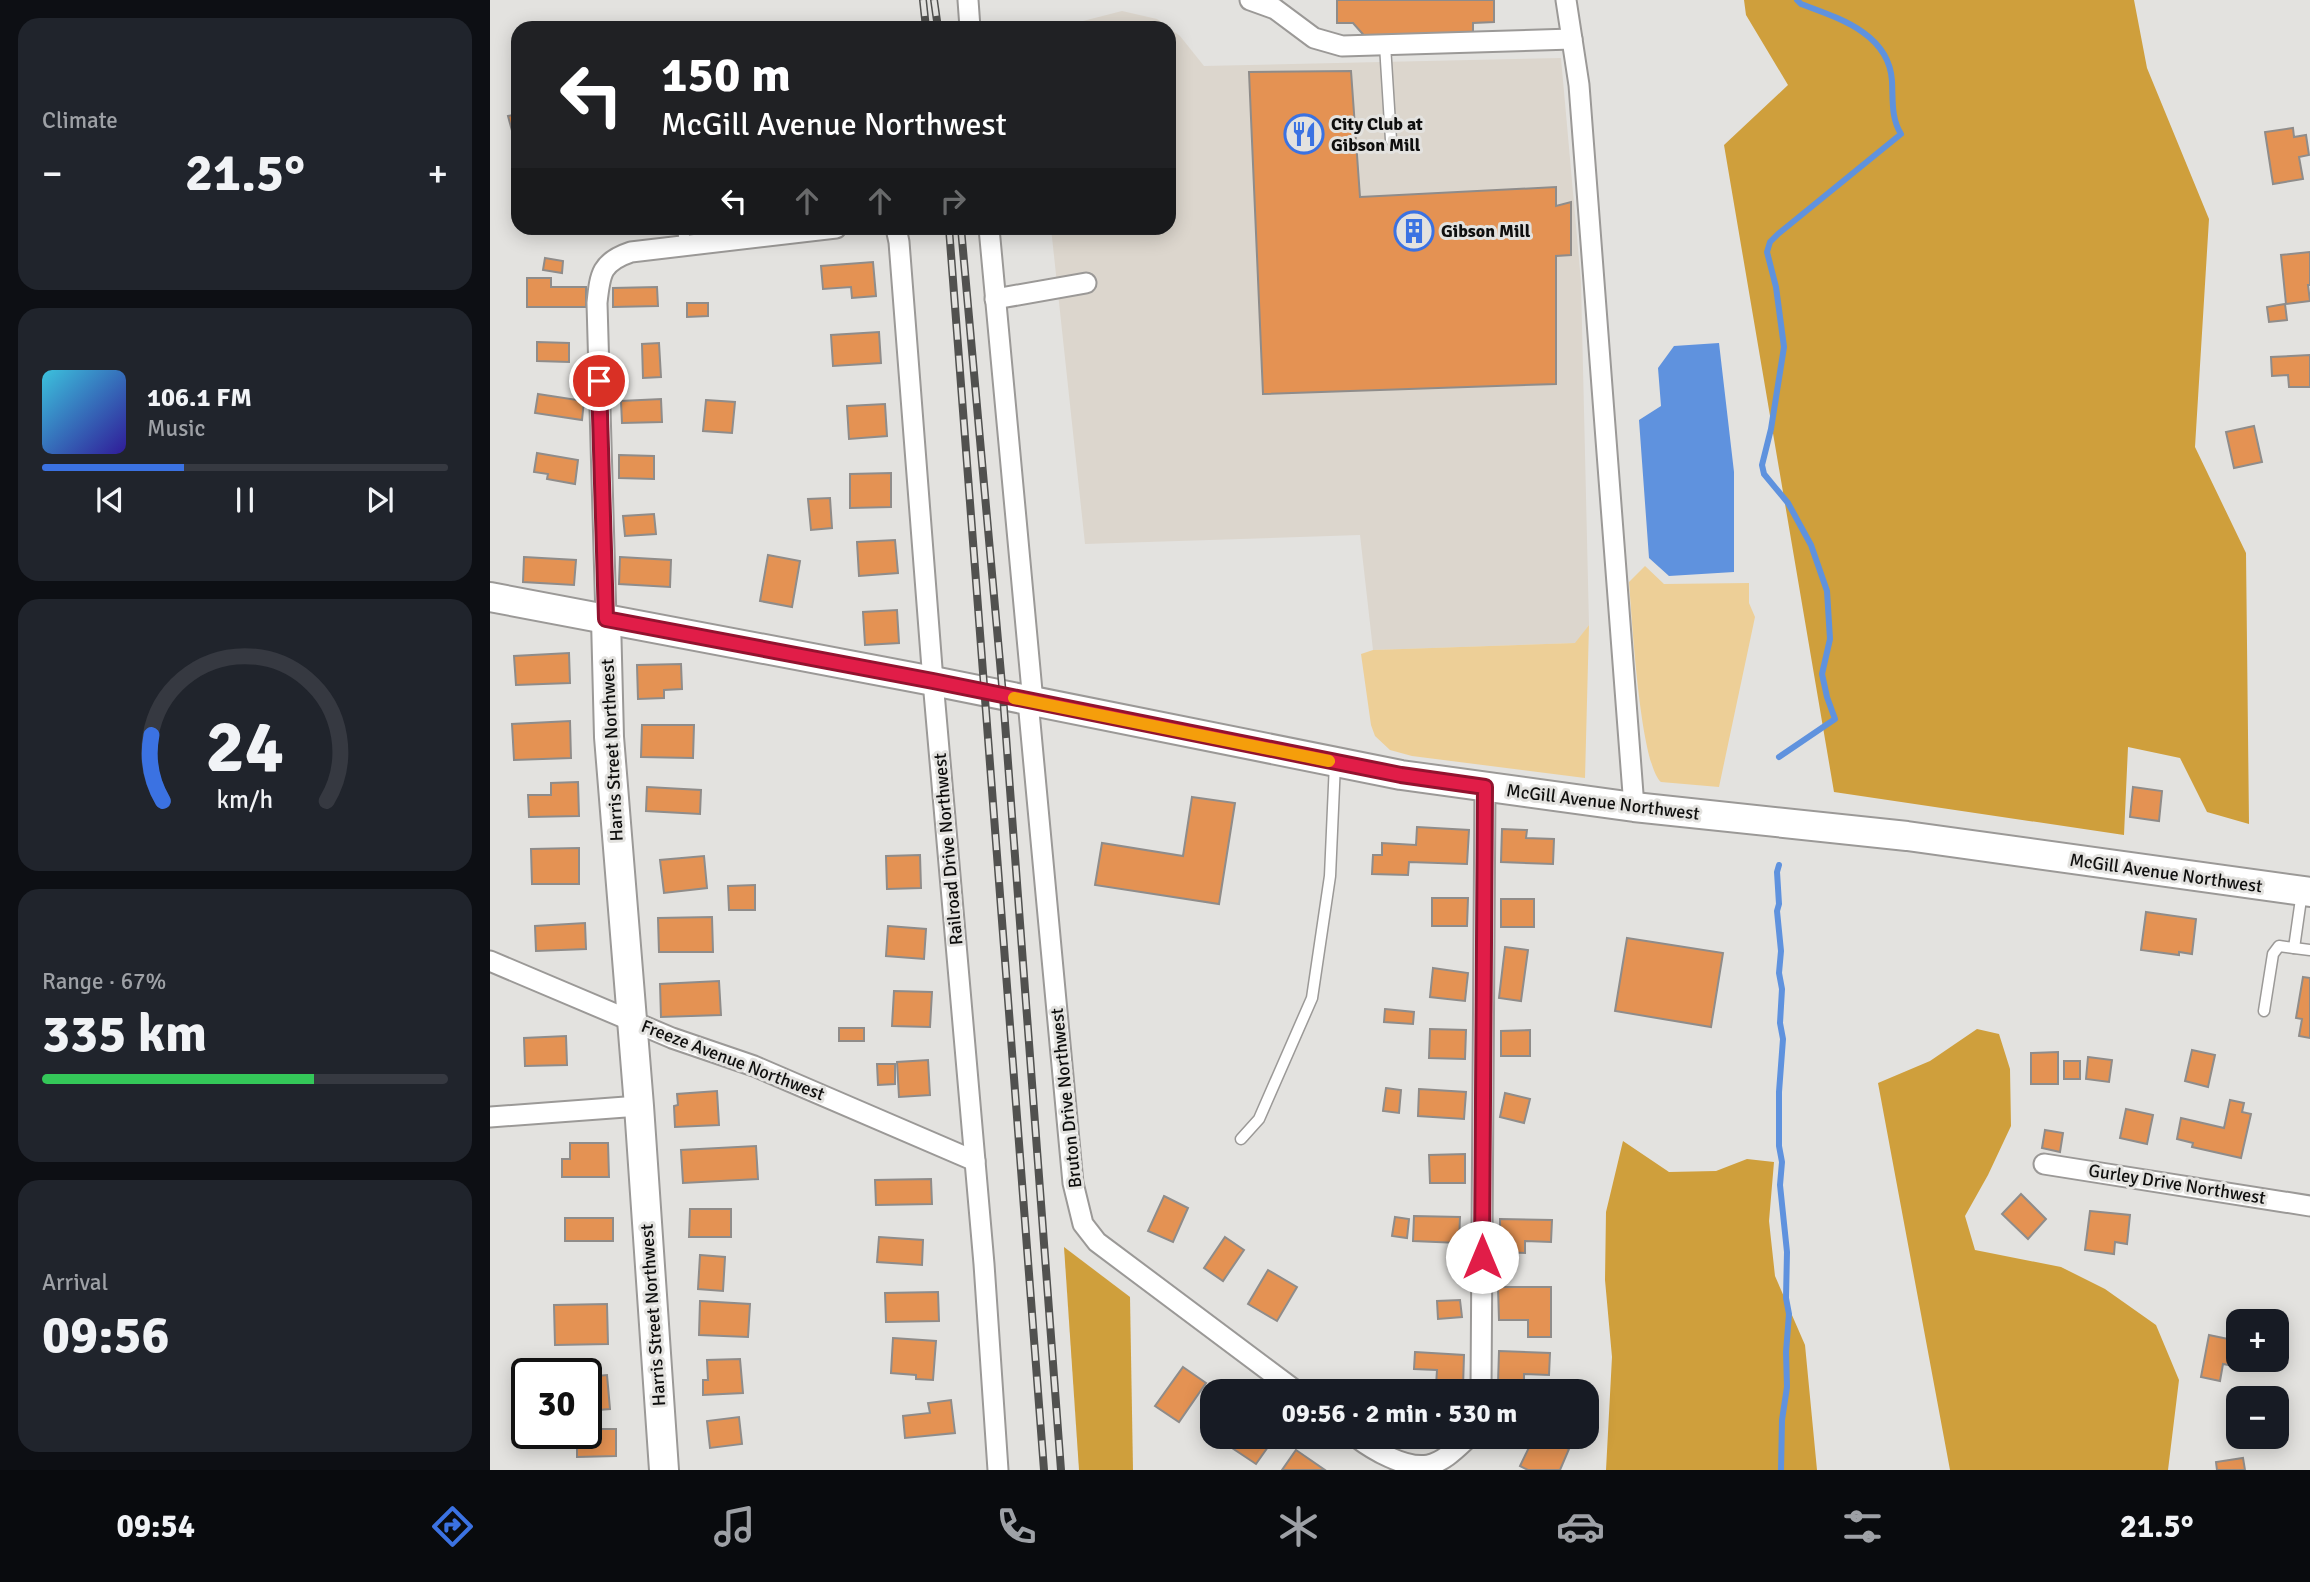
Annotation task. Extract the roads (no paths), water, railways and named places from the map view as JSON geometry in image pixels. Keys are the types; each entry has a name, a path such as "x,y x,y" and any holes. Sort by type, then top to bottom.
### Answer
{"street":[{"path":"968,0 970,21"},
{"path":"1250,0 1275,9 1314,38 1342,46 1572,39"},
{"path":"1566,0 1579,85 1634,807"},
{"name":"Harris Street Northwest","path":"664,1470 639,1106 609,737 597,303 601,273 615,257 684,236 704,235"},
{"name":"Railroad Drive Northwest","path":"898,235 998,1470"},
{"name":"Bruton Drive Northwest","path":"990,235 1073,1183 1083,1224 1097,1242 1280,1379"},
{"path":"995,299 1086,283"},
{"name":"McGill Avenue Northwest","path":"490,597 933,681 1401,775 1634,807 1907,836 2306,891"},
{"path":"1480,1379 1485,787"},
{"name":"Freeze Avenue Northwest","path":"490,961 672,1038 754,1066 975,1161"},
{"path":"490,1117 639,1106"},
{"name":"Gurley Drive Northwest","path":"2044,1164 2310,1206"},
{"path":"1372,1449 1413,1465 1429,1465 1456,1449"}],"lane":[{"path":"1385,45 1391,140"},
{"path":"1241,1139 1259,1119 1312,998 1330,876 1335,762"},
{"path":"2294,948 2306,891"},
{"path":"2264,1012 2273,954 2279,946 2310,950"}],"water":[{"path":"1719,343 1734,472 1734,572 1669,576 1649,558 1639,420 1661,406 1658,368 1674,346"}],"waterway":[{"path":"1779,757 1835,719 1822,674 1830,639 1827,591 1811,545 1788,503 1764,474 1762,465 1771,429 1784,347 1776,287 1767,252 1770,242 1778,234 1901,134 1894,115 1889,64 1882,51 1872,39 1859,30 1797,0"},
{"path":"1779,865 1777,911 1781,951 1780,1023 1783,1039 1779,1146 1789,1314 1781,1470"}],"railway":[{"path":"923,0 925,21"},
{"path":"934,0 937,21"},
{"path":"950,235 1044,1470"},
{"path":"962,235 1003,696 1061,1470"}],"place":[{"name":"City Club at Gibson Mill","path":"1304,134"},
{"name":"Gibson Mill","path":"1414,231"}]}
